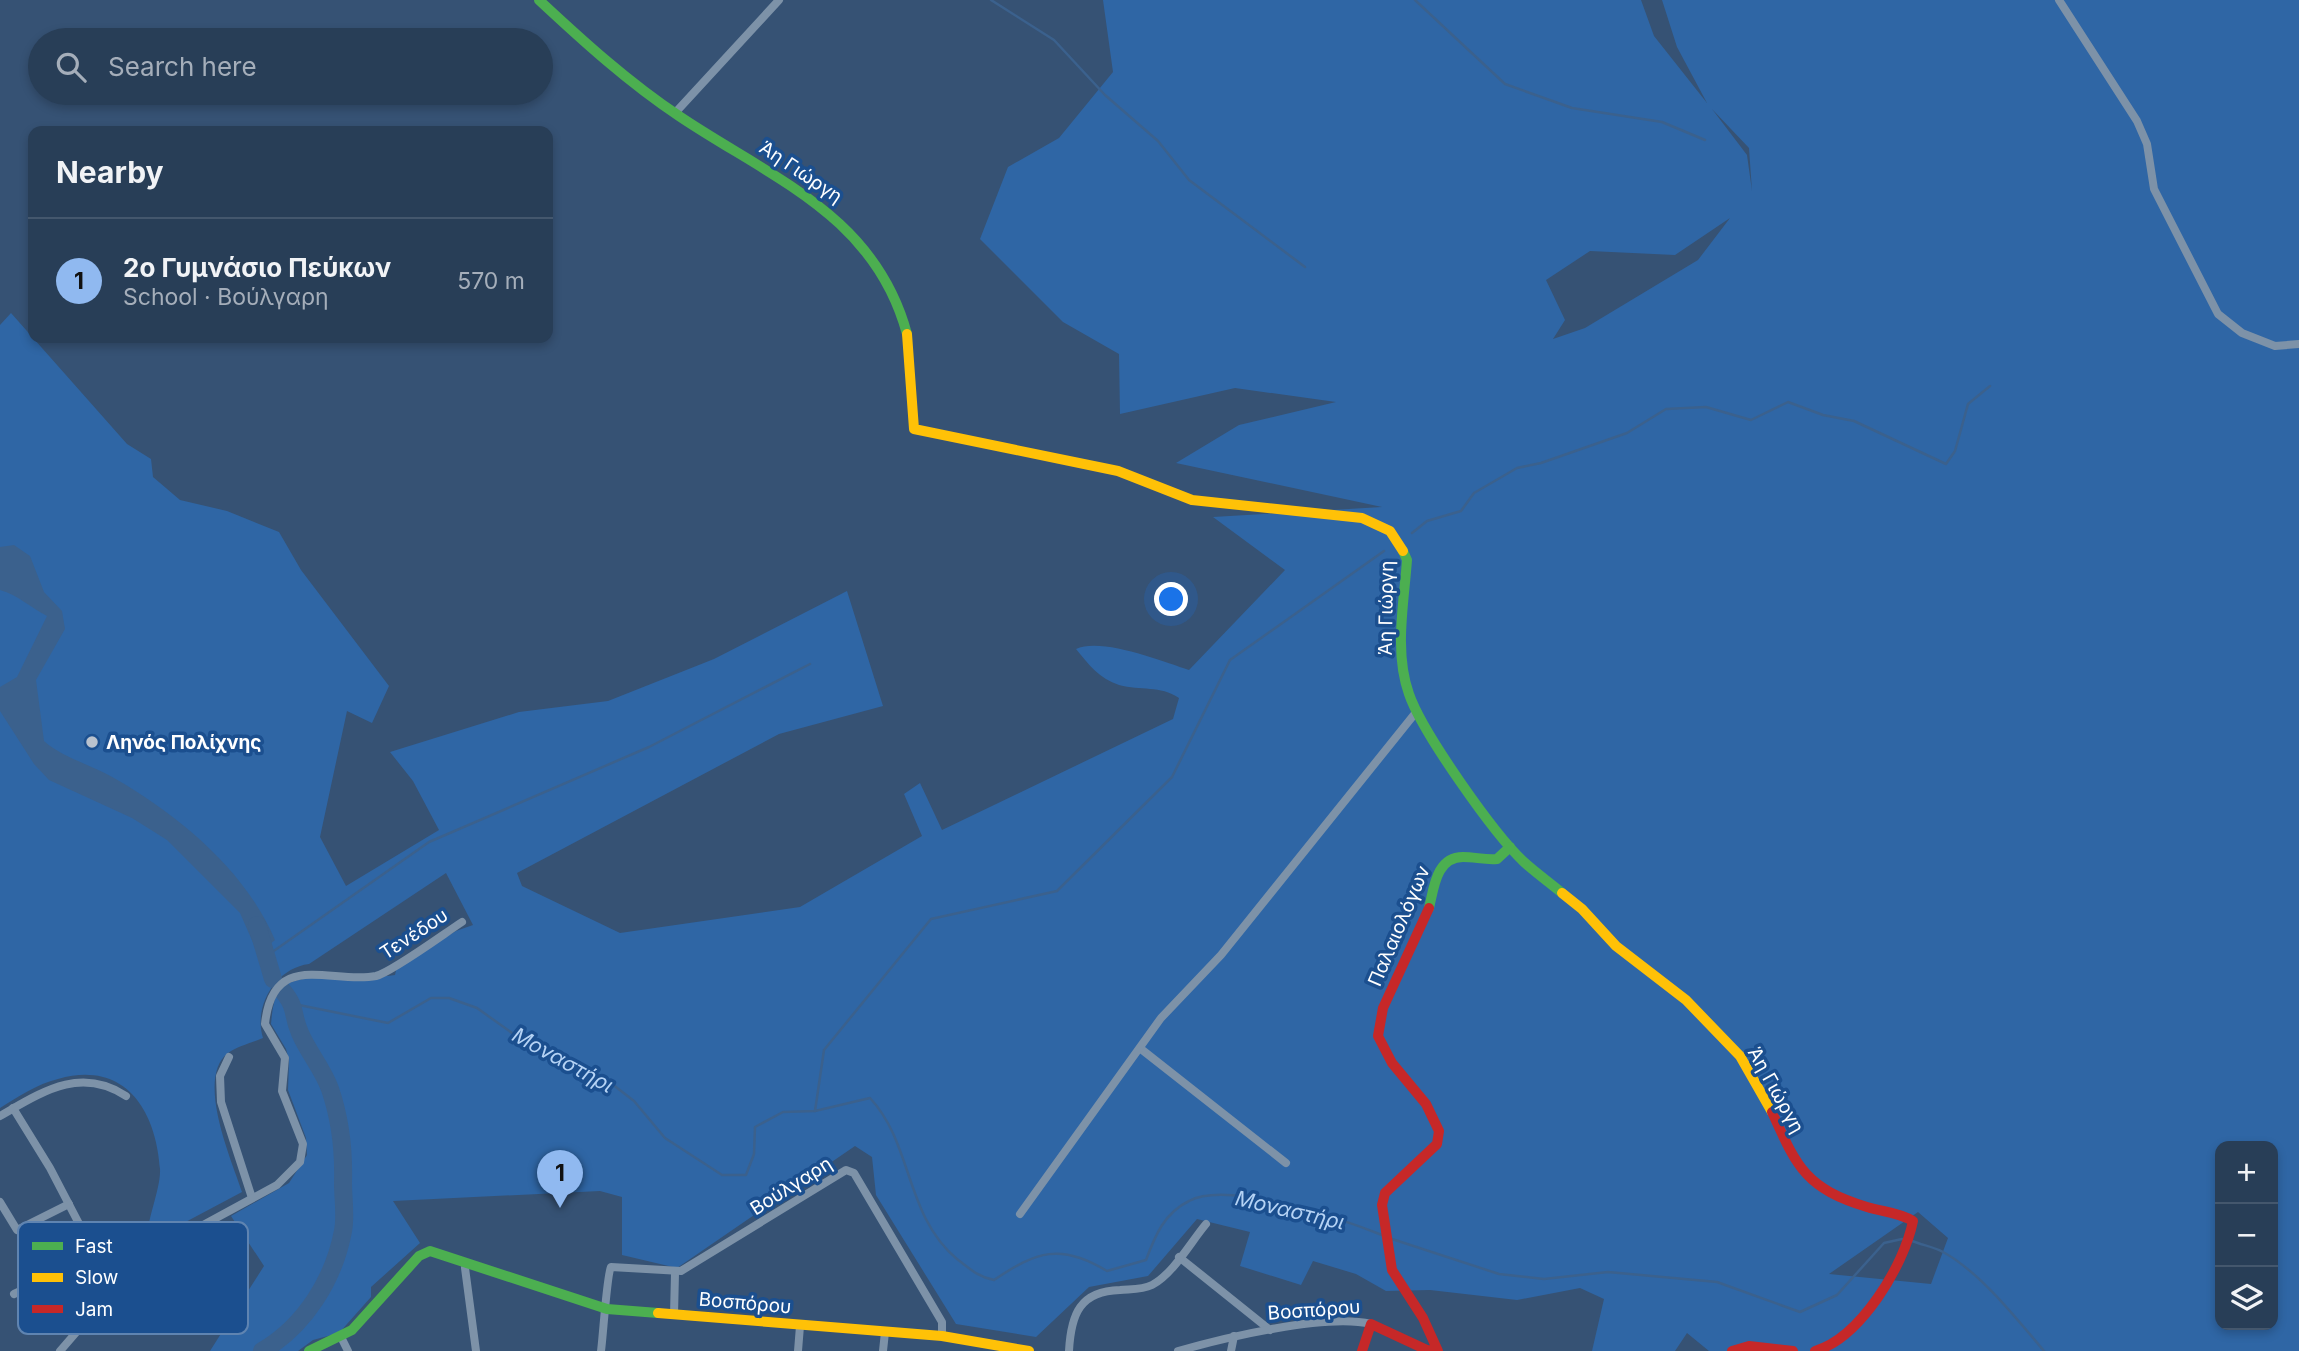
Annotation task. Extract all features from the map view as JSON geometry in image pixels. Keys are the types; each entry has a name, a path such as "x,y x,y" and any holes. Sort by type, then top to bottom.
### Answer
{"street":[{"name":"Άη Γιώργη","path":"539,0 641,89 821,203 855,234 885,279 904,324 911,355 914,429 1118,471 1192,500 1362,517 1390,531 1400,543 1406,560 1402,663 1409,694 1452,768 1510,846 1531,868 1573,900 1616,946 1686,1000 1727,1042 1748,1068 1791,1154 1808,1179 1833,1195 1870,1208 1901,1214 1913,1221 1913,1229 1899,1257 1855,1329 1835,1344 1815,1351"},
{"path":"675,113 779,0"},
{"path":"2059,0 2137,121 2147,144 2154,189 2218,314 2242,333 2275,346 2299,344"},
{"path":"1020,1214 1164,1014 1221,955 1417,711"},
{"name":"Παλαιολόγων","path":"1438,1351 1427,1325 1392,1270 1382,1205 1385,1193 1437,1144 1439,1126 1428,1105 1385,1054 1379,1038 1378,1022 1406,955 1426,917 1436,879 1444,865 1458,858 1494,859 1510,846"},
{"name":"Τενέδου","path":"208,1222 271,1189 295,1170 303,1150 282,1091 285,1058 265,1024 275,990 289,981 312,973 377,976 462,922"},
{"path":"1141,1048 1286,1163"},
{"path":"229,1057 219,1076 221,1102 252,1198"},
{"path":"0,1116 50,1087 71,1081 96,1083 126,1096"},
{"path":"13,1108 77,1222"},
{"name":"Βούλγαρη","path":"676,1273 849,1170 854,1173 942,1322 942,1336"},
{"path":"0,1202 18,1230"},
{"path":"33,1222 69,1204"},
{"path":"1069,1351 1072,1322 1090,1296 1101,1291 1147,1287 1159,1280 1206,1224"},
{"name":"Βοσπόρου","path":"341,1337 356,1326 422,1254 430,1251 465,1265 607,1309 942,1336 964,1345 1029,1351"},
{"path":"1179,1257 1270,1330"},
{"path":"465,1265 475,1351"},
{"path":"601,1351 607,1309 607,1273 611,1267 676,1273 674,1315"},
{"path":"14,1294 18,1292"},
{"name":"Βοσπόρου","path":"1178,1351 1234,1336 1270,1330 1351,1321 1371,1324"},
{"path":"1362,1351 1371,1324 1427,1350 1438,1351"},
{"path":"798,1351 800,1326"},
{"path":"883,1351 885,1332"},
{"name":"Τενέδου","path":"60,1351 75,1334"},
{"path":"1231,1351 1234,1336"},
{"path":"309,1351 341,1337 348,1351"},
{"path":"1731,1351 1749,1346 1793,1351"}],"shaded area":[{"path":"1103,0 1641,0 1654,36 1707,103 1677,47 1662,0 2299,0 2299,1351 1709,1351 1687,1333 1675,1351 1592,1351 1604,1299 1580,1288 1517,1300 1430,1290 1386,1291 1356,1274 1313,1261 1301,1285 1240,1266 1250,1232 1197,1219 1148,1276 1089,1287 1036,1337 956,1324 876,1195 872,1157 855,1146 677,1268 622,1255 622,1197 600,1191 393,1201 420,1243 371,1287 371,1297 339,1333 313,1340 298,1351 210,1351 221,1334 248,1334 248,1291 264,1266 248,1242 248,1222 235,1222 231,1216 289,1183 307,1155 306,1138 288,1090 289,1060 286,1049 271,1024 278,992 286,985 315,977 395,975 397,966 456,931 473,925 446,873 309,964 297,967 277,981 264,1002 261,1014 263,1038 228,1053 219,1065 215,1081 215,1100 224,1141 242,1192 186,1222 149,1222 160,1169 157,1147 152,1127 143,1109 132,1094 118,1083 101,1077 81,1075 58,1079 28,1091 0,1108 0,325 11,313 28,332 28,343 38,343 127,444 151,459 153,477 180,500 227,511 279,532 301,570 389,686 372,723 347,711 320,837 346,886 439,830 413,781 390,752 519,712 608,701 714,659 847,591 883,706 779,734 517,873 522,886 620,933 800,907 922,836 904,794 920,783 942,830 1173,719 1179,698 1165,691 1127,687 1112,682 1095,670 1076,649 1087,646 1116,648 1189,670 1285,570 1213,517 1382,507 1176,463 1239,425 1336,402 1235,388 1120,414 1119,354 1063,322 980,239 1008,167 1059,138 1113,72","holes":["1712,109 1749,148 1752,191 1747,155","1730,218 1698,260 1585,328 1553,339 1565,320 1546,280 1590,251 1675,255","1918,1212 1948,1238 1931,1284 1829,1274"]},
{"path":"14,545 30,556 44,592 62,611 65,629 36,680 44,741 138,793 186,827 208,847 247,891 275,940 258,954 240,913 167,840 132,818 49,780 34,764 0,711 0,687 17,677 47,616 0,590 0,547"}],"waterway":[{"path":"991,0 1054,40 1105,95 1158,141 1189,180 1305,267"},
{"path":"1415,0 1505,84 1572,108 1662,122 1705,140"},
{"path":"1412,533 1427,521 1461,511 1474,493 1517,468 1541,463 1627,433 1666,409 1706,407 1751,420 1788,402 1823,415 1854,421 1946,464 1955,451 1968,404 1990,386"},
{"path":"815,1111 824,1050 931,919 1057,891 1172,777 1230,660 1384,551"},
{"path":"268,955 429,842 649,747 810,664"},
{"path":"257,925 273,979"},
{"path":"262,1351 292,1328 315,1300 333,1266 344,1219 342,1147 334,1101 323,1074 300,1033 290,1002 282,990"},
{"name":"Μοναστήρι","path":"294,1004 388,1023 431,998 449,998 477,1008 519,1038 569,1058 603,1077 634,1101 665,1138 722,1175 746,1175 754,1154 755,1127 783,1112 815,1111 870,1098 884,1116 918,1201 940,1242 970,1269 994,1280 1023,1262 1049,1254 1076,1257 1107,1271 1146,1260 1157,1234 1173,1212 1189,1201 1207,1196 1230,1195 1285,1204 1382,1235"},
{"name":"Μοναστήρι","path":"1392,1239 1499,1274 1544,1279 1608,1272 1717,1282 1800,1312 1837,1295 1884,1243 1902,1239"},
{"name":"Μοναστήρι","path":"1912,1241 1943,1252 1971,1271 2044,1351"}],"traffic: fast":[{"path":"539,0 589,46 642,89 679,116 783,181 845,229 871,258 892,293 907,334"},
{"path":"1403,551 1407,560 1401,627 1402,661 1404,678 1416,711 1460,782 1495,829 1524,862 1562,893"},
{"path":"1429,908 1438,875 1447,862 1463,857 1497,859 1510,847"},
{"path":"309,1351 352,1330 419,1256 430,1251 607,1309 658,1313"}],"traffic: slow":[{"path":"907,334 914,429 1118,471 1192,500 1362,518 1390,531 1403,551"},
{"path":"1562,893 1582,909 1616,946 1686,1000 1740,1056 1772,1112"},
{"path":"658,1313 942,1336 1029,1351"}],"traffic: jam":[{"path":"1362,1351 1371,1324 1427,1350 1438,1351 1423,1318 1392,1270 1382,1205 1385,1193 1437,1144 1439,1131 1426,1104 1392,1063 1378,1036 1383,1008 1429,908"},
{"path":"1772,1112 1797,1161 1816,1183 1846,1200 1913,1221 1900,1258 1878,1298 1848,1332 1832,1344 1815,1351"},
{"path":"1732,1351 1749,1346 1793,1351"}],"place":[{"name":"Ληνός Πολίχνης","path":"92,742"},
{"name":"2ο Γυμνάσιο Πεύκων","path":"560,1208"}]}
